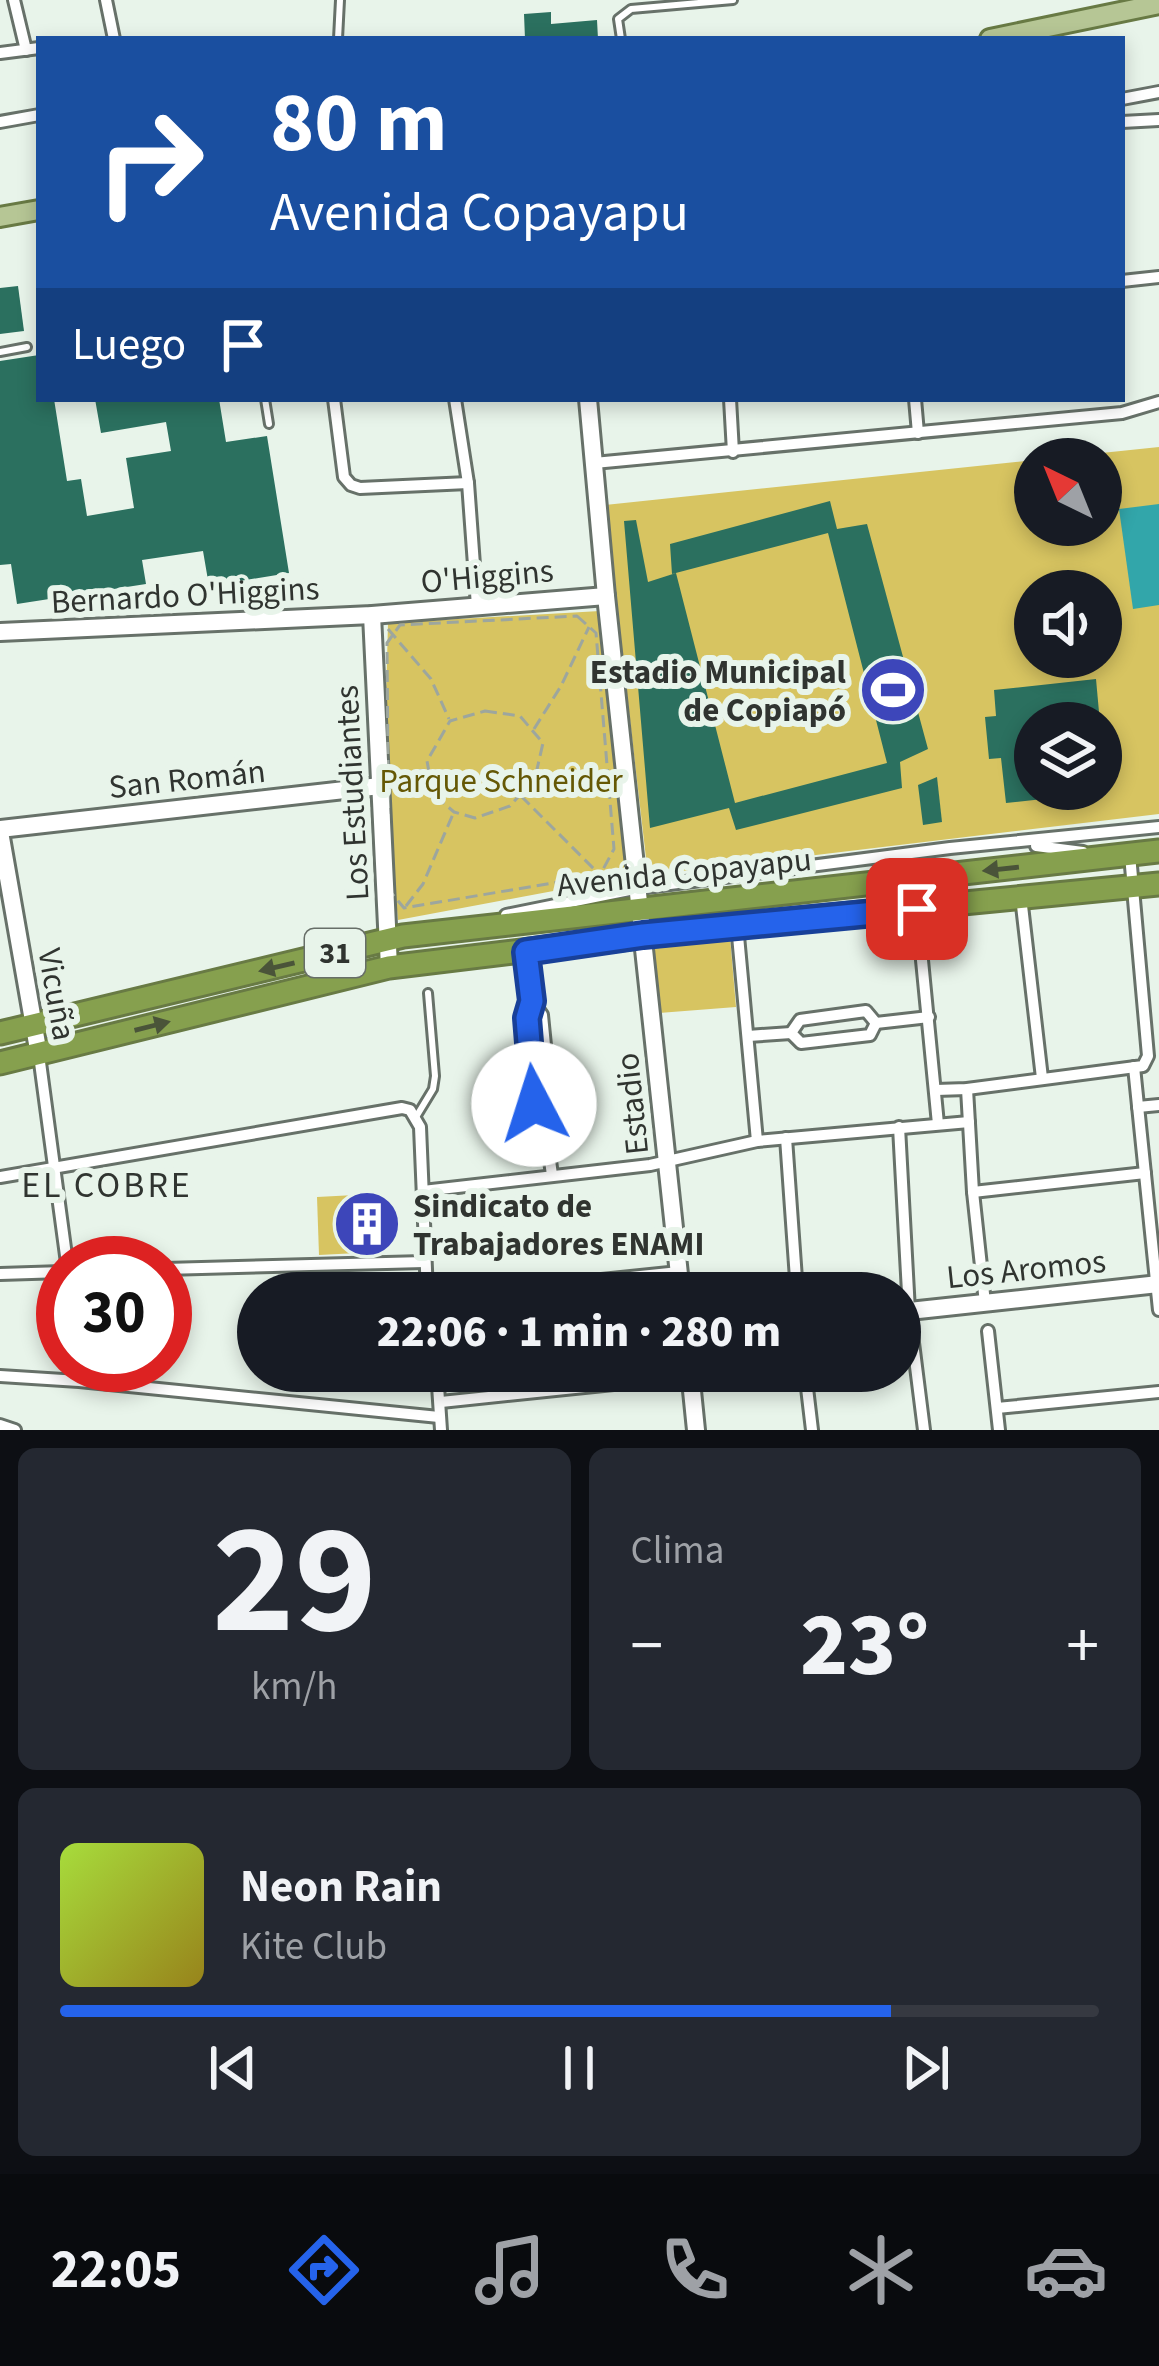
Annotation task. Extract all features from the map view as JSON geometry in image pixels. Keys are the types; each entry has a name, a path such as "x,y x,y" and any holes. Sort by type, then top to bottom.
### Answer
{"highway":[{"name":"Avenida Copayapu","path":"0,1033 395,938 640,899 1159,851"},
{"name":"Avenida Copayapu","path":"0,1062 389,967 643,935 1159,884"},
{"path":"0,1062 34,1025"}],"main road":[{"path":"1004,36 1159,4"},
{"path":"0,217 36,211"}],"street":[{"path":"0,53 32,49 14,0"},
{"path":"106,0 111,36"},
{"path":"1125,98 1159,92"},
{"path":"0,122 36,116"},
{"path":"1125,122 1159,120"},
{"path":"1125,280 1159,277"},
{"path":"334,402 344,477 351,484 360,488 468,483"},
{"path":"455,402 468,483 477,606"},
{"name":"Estadio","path":"588,402 679,1272"},
{"path":"730,402 733,452"},
{"path":"914,402 918,433"},
{"path":"594,464 1123,413 1159,402"},
{"name":"O'Higgins","path":"372,615 606,596"},
{"name":"Bernardo O'Higgins","path":"0,632 372,615"},
{"name":"Los Estudiantes","path":"372,615 395,938 389,967"},
{"name":"San Román","path":"0,830 384,780"},
{"name":"Avenida Copayapu","path":"640,899 927,851 1159,827"},
{"name":"Vicuña","path":"0,830 64,1236"},
{"name":"Avenida Copayapu","path":"1015,843 1123,855"},
{"path":"936,1090 1138,1066 1148,1056 1133,886 1123,855"},
{"path":"1021,897 1042,1078"},
{"path":"917,909 938,1124"},
{"path":"736,925 757,1141"},
{"path":"526,952 532,1001 542,1015 550,1096 544,1118 552,1175"},
{"path":"1144,999 1159,998"},
{"path":"790,1033 800,1020 866,1011 876,1023"},
{"path":"876,1023 929,1017"},
{"path":"748,1036 790,1033 801,1042 870,1035 876,1023"},
{"path":"1138,1066 1138,1108 1159,1310"},
{"path":"968,1089 985,1303"},
{"path":"1138,1108 1159,1105"},
{"path":"0,1177 402,1108 410,1110 420,1127 425,1272"},
{"path":"423,1191 650,1165 757,1141 969,1122"},
{"path":"899,1127 903,1272"},
{"path":"786,1138 796,1272"},
{"path":"973,1192 1145,1173"},
{"path":"192,1268 424,1262"},
{"path":"0,1274 36,1273"},
{"name":"Los Aromos","path":"921,1309 1158,1285"},
{"path":"988,1330 999,1430"},
{"path":"0,1376 36,1379"},
{"path":"165,1392 440,1424 439,1392"},
{"path":"440,1402 529,1392"},
{"path":"692,1392 696,1430"},
{"path":"807,1392 812,1430"},
{"path":"918,1392 924,1430"},
{"path":"997,1408 1159,1392"},
{"path":"0,1425 15,1430"}],"lane":[{"path":"338,36 340,0"},
{"path":"620,36 619,19 631,9 733,0"},
{"path":"0,352 27,347"},
{"path":"266,402 269,424"},
{"path":"416,1117 434,1089 428,993"}],"path":[{"path":"404,908 389,890 384,780 387,643 400,625 577,616 596,633 614,849 600,875"},
{"path":"533,731 589,627"},
{"path":"394,634 431,680 449,721"},
{"path":"485,711 520,716 533,731 543,743 535,778 510,806 475,818 454,812 433,794 427,760 449,721 485,711"},
{"path":"384,780 429,770"},
{"path":"520,795 600,875"},
{"path":"404,908 423,884 454,812"},
{"path":"404,908 600,875"}],"green space":[{"name":"Estadio Municipal de Copiapó","path":"1159,447 1159,814 648,875 605,505 1014,462 1014,546 1122,546 1122,451"},
{"name":"Parque Schneider","path":"600,611 628,877 398,920 384,774 388,623"},
{"path":"730,937 736,1007 659,1013 654,943"},
{"path":"355,1195 358,1253 319,1255 317,1197"}],"water":[{"path":"1159,504 1159,605 1133,609 1122,509"}],"building":[{"path":"551,12 551,24 597,20 598,36 525,36 524,14"},
{"path":"18,286 24,331 0,334 0,288"},
{"path":"36,355 36,402 54,402 67,481 81,479 87,516 134,508 126,458 171,451 166,422 101,433 96,402 219,402 226,442 267,436 289,573 209,586 203,551 142,560 146,584 17,604 11,564 0,565 0,361"},
{"path":"830,501 837,529 867,524 928,749 900,762 902,788 736,830 729,808 650,828 624,521 636,520 648,582 676,573 735,803 887,763 828,533 672,574 670,544"},
{"path":"1096,679 1098,702 1014,702 1014,802 1006,803 1001,758 989,759 985,717 996,716 994,690"},
{"path":"937,777 942,822 923,825 918,785"},
{"name":"Sindicato de Trabajadores ENAMI","path":"376,1193 374,1235 380,1234 381,1253 362,1254 359,1194"}],"place":[{"name":"Estadio Municipal de Copiapó","path":"893,690"},
{"name":"Sindicato de Trabajadores ENAMI","path":"367,1224"}],"district":[{"name":"EL COBRE","path":"107,1184"}],"route":[{"path":"534,1104 526,952 643,935 917,909"}]}
